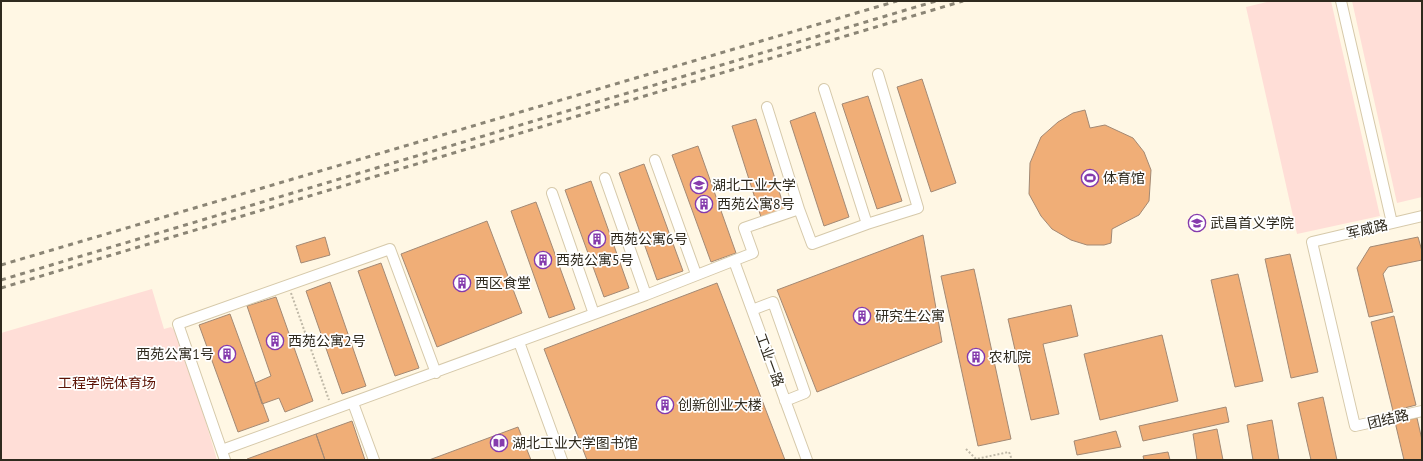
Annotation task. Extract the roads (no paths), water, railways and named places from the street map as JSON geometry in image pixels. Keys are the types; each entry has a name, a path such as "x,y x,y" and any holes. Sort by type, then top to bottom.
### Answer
{"street":[{"path":"1341,1 1392,223"},
{"path":"767,107 799,209 812,244 867,224 918,208 878,74"},
{"path":"824,89 867,224"},
{"path":"655,160 696,274"},
{"path":"605,178 646,295"},
{"path":"552,193 594,314"},
{"path":"222,450 436,373 734,261 753,253 744,228 799,209"},
{"name":"军威路","path":"1355,426 1312,242 1422,216"},
{"path":"226,460 178,324 390,249 436,373"},
{"name":"工业一路","path":"734,261 807,460"},
{"path":"752,310 773,302 805,393 785,401"},
{"path":"519,342 562,460"},
{"path":"353,402 374,460"},
{"name":"团结路","path":"1355,426 1422,411"}],"railway":[{"path":"1,265 897,1"},
{"path":"1,280 936,1"},
{"path":"1,288 963,1"}],"place":[{"name":"体育馆","path":"1090,178"},
{"name":"湖北工业大学","path":"699,185"},
{"name":"西苑公寓8号","path":"704,204"},
{"name":"武昌首义学院","path":"1197,223"},
{"name":"西苑公寓6号","path":"597,239"},
{"name":"西苑公寓5号","path":"543,260"},
{"name":"西区食堂","path":"462,283"},
{"name":"研究生公寓","path":"862,316"},
{"name":"西苑公寓2号","path":"275,341"},
{"name":"西苑公寓1号","path":"227,354"},
{"name":"农机院","path":"976,357"},
{"name":"创新创业大楼","path":"665,405"},
{"name":"湖北工业大学图书馆","path":"499,443"}],"park label":[{"name":"工程学院体育场","path":"107,383"}]}
